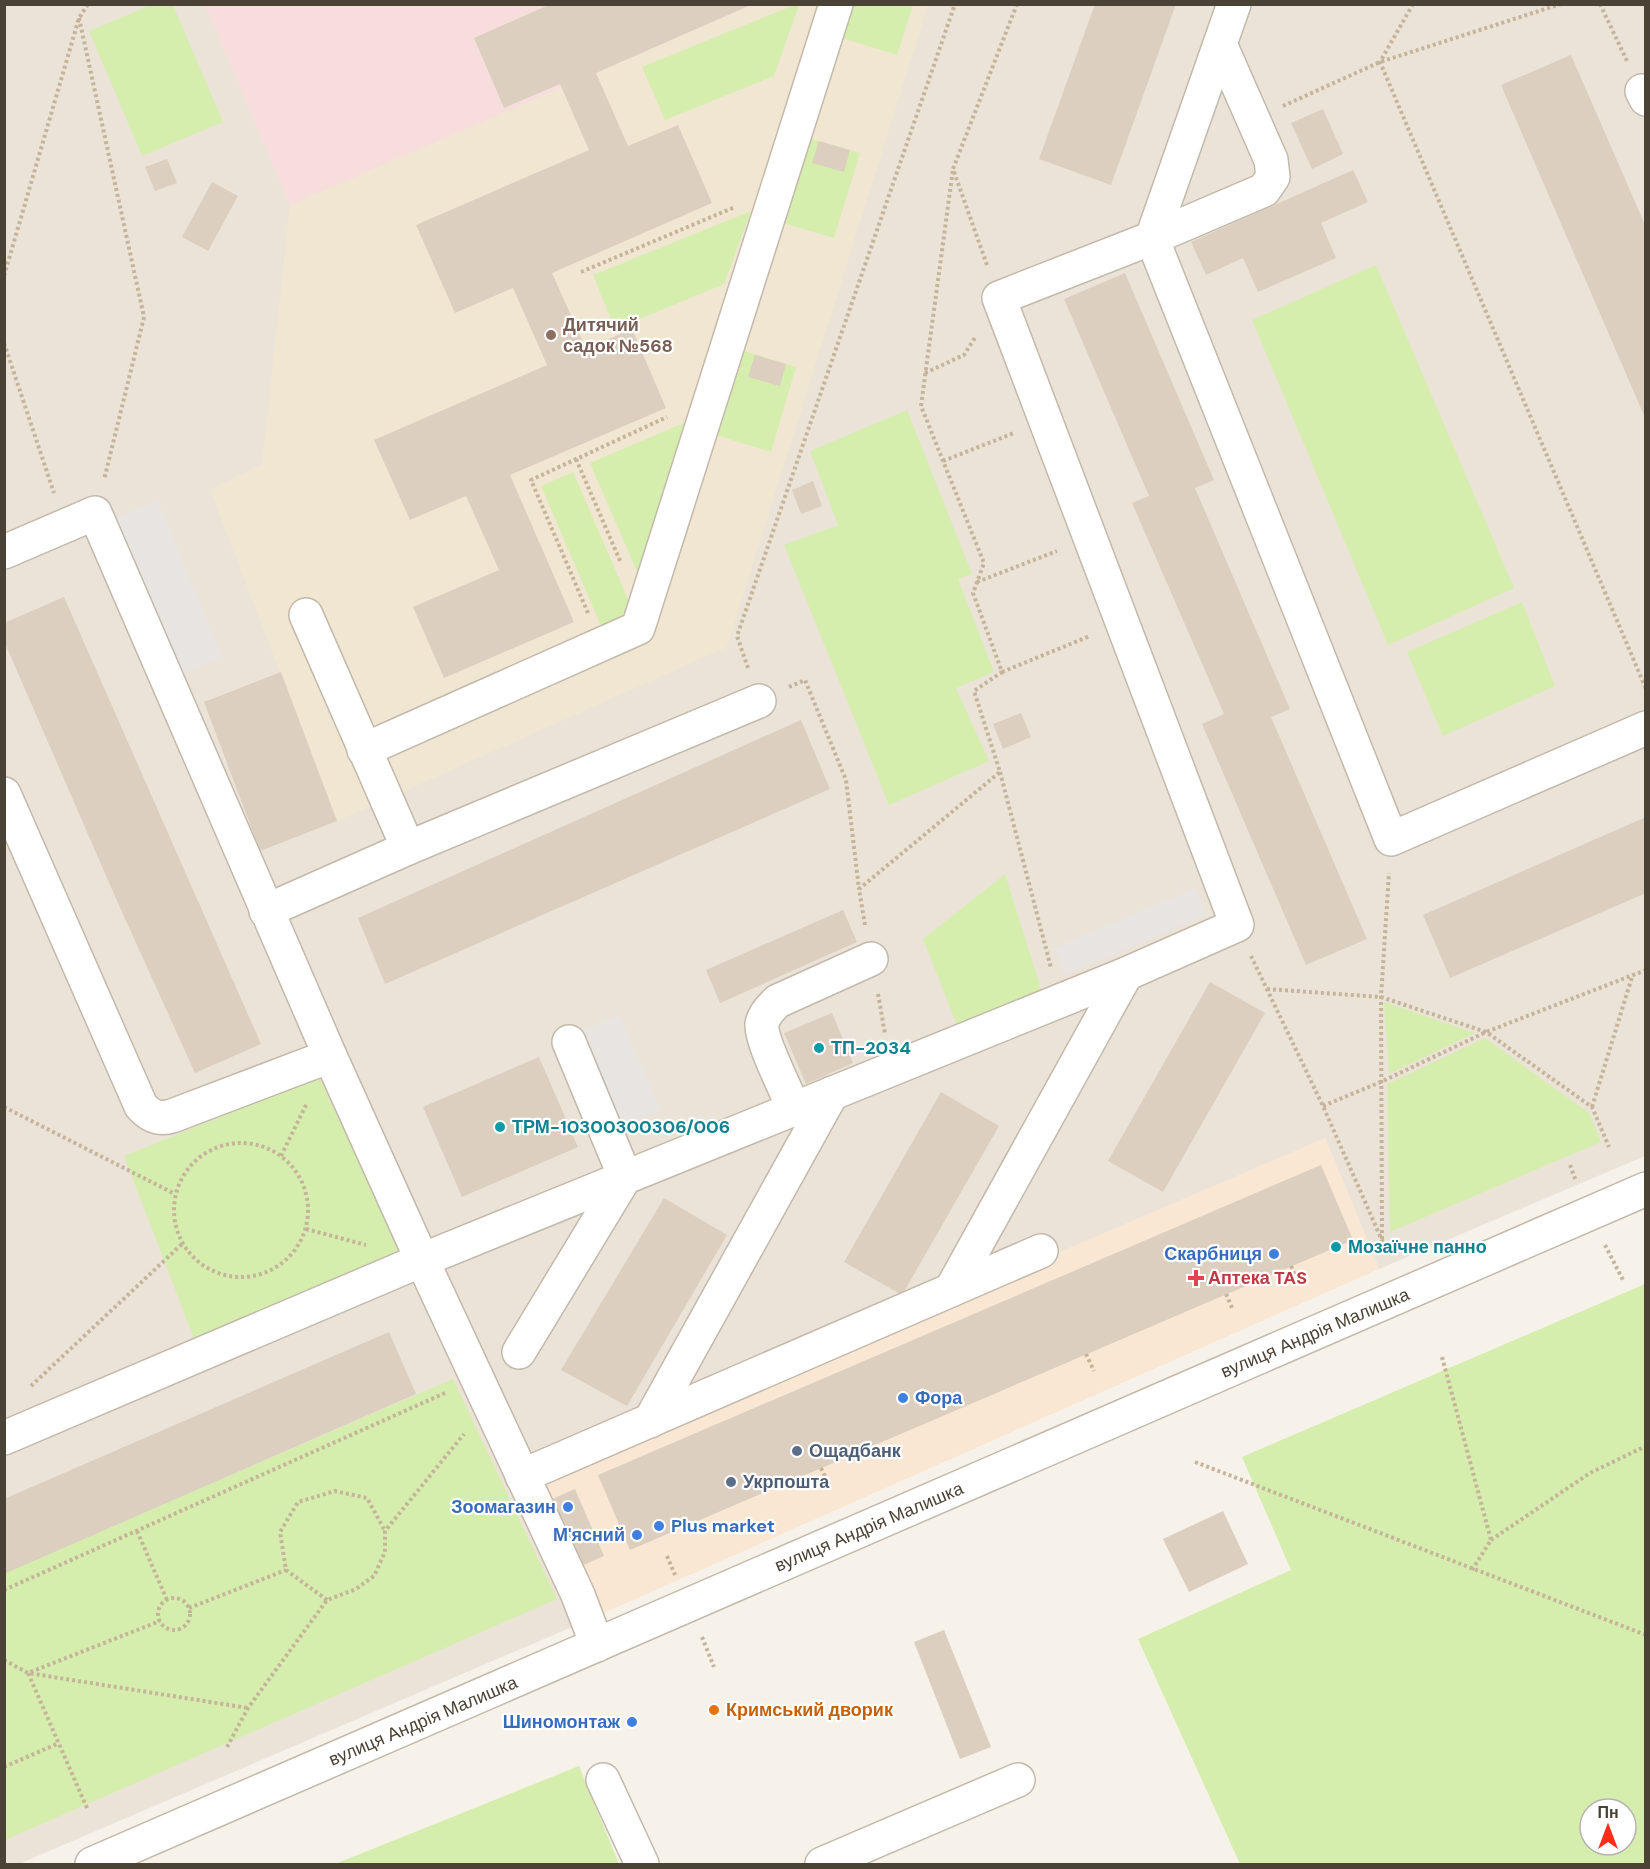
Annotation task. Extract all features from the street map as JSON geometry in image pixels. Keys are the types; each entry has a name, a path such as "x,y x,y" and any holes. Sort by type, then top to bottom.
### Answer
{"street":[{"path":"364,750 638,628 836,4"},
{"path":"1234,4 1152,238 1391,839 1646,728"},
{"path":"4,1438 422,1260 1126,974 1237,925 999,298 1152,238 1264,190 1273,177 1271,160 1220,44"},
{"path":"4,552 95,513 330,1056 578,1595 597,1645"},
{"path":"306,615 408,848"},
{"path":"266,911 408,848 759,701"},
{"path":"4,794 141,1106 146,1112 163,1119 330,1056"},
{"path":"794,1109 764,1039 762,1025 767,1012 778,1001 871,959"},
{"path":"951,1290 1126,974"},
{"path":"569,1042 625,1177"},
{"path":"650,1421 832,1093"},
{"path":"519,1352 625,1177"},
{"name":"вулиця Андрія Малишка","path":"92,1864 1646,1189"},
{"path":"522,1476 1041,1251"},
{"path":"603,1780 642,1864"},
{"path":"822,1864 1018,1780"}],"path":[{"path":"4,276 78,18 88,4"},
{"path":"891,1069 859,889 846,780 805,680 759,701 737,636 955,4"},
{"path":"1002,672 973,593 984,563 921,406 953,168 1017,4"},
{"path":"1380,62 1413,4"},
{"path":"1253,120 1380,62 1561,4"},
{"path":"1600,4 1644,95"},
{"path":"78,18 144,317 95,513"},
{"path":"1380,62 1646,689"},
{"path":"925,373 964,355 999,298 953,168"},
{"path":"580,272 777,189"},
{"path":"4,343 65,526"},
{"path":"601,645 531,480 712,396"},
{"path":"942,461 1045,420"},
{"path":"576,459 643,612"},
{"path":"977,582 1090,538"},
{"path":"1059,1001 1000,772 974,691 1002,672 1122,623"},
{"path":"859,889 1000,772"},
{"path":"1382,1239 1381,997 1391,839"},
{"path":"1237,925 1323,1106 1384,1245"},
{"path":"1323,1106 1383,1082 1486,1032 1646,970"},
{"path":"1592,1107 1632,977"},
{"path":"1267,989 1381,997 1486,1032 1592,1107 1609,1147"},
{"path":"4,1107 176,1194"},
{"path":"231,1143 258,1145 281,1156 299,1175 308,1201 306,1227 295,1250 275,1268 250,1277 224,1275 200,1264 182,1244 174,1220 176,1194 187,1169 206,1152 231,1143"},
{"path":"30,1387 182,1244"},
{"path":"1291,1266 1298,1282"},
{"path":"1226,1294 1233,1310"},
{"path":"1086,1354 1094,1371"},
{"path":"1442,1358 1491,1540"},
{"path":"4,1590 451,1390"},
{"path":"385,1531 470,1426"},
{"path":"1472,1570 1491,1540 1590,1473 1646,1446"},
{"path":"1195,1462 1646,1635"},
{"path":"821,1468 829,1485"},
{"path":"227,1747 248,1708 327,1600 356,1589 374,1576 385,1552 385,1531 367,1498 336,1491 298,1502 280,1532 286,1570 327,1600"},
{"path":"137,1531 167,1600"},
{"path":"189,1608 286,1570"},
{"path":"167,1600 182,1600 189,1608 187,1623 178,1629 168,1628 160,1621 159,1612 167,1600"},
{"path":"28,1673 160,1621"},
{"path":"4,1660 28,1673 248,1708"},
{"path":"28,1673 87,1808"},
{"path":"4,1767 59,1743"}],"shaded area":[{"path":"5,5 1645,5 1645,1156 1379,1269 1325,1138 579,1624 19,1864 5,1864"},
{"path":"205,5 752,5 290,205"},
{"name":"Дитячий садок №568","path":"752,5 928,5 727,647 337,821 210,490 262,464 290,205"},
{"path":"158,501 222,657 180,674 115,518"},
{"path":"1195,888 1206,915 1065,975 1054,948"},
{"path":"619,1015 661,1110 621,1127 579,1032"},
{"path":"1325,1138 1379,1269 579,1624 519,1484"}],"green space":[{"path":"151,5 173,5 223,122 142,156 89,31"},
{"path":"794,5 799,5 774,76 665,120 642,67"},
{"path":"852,5 913,5 897,55 842,38"},
{"path":"805,137 860,153 834,238 779,222"},
{"path":"751,211 724,284 615,329 593,275"},
{"path":"1376,265 1514,588 1388,645 1252,320"},
{"path":"741,350 796,367 771,452 716,435"},
{"path":"907,410 972,574 958,579 994,672 956,688 989,761 889,805 784,545 838,525 810,451"},
{"path":"693,419 642,583 590,463"},
{"path":"573,472 633,611 601,626 541,486"},
{"path":"1522,602 1555,686 1443,736 1407,652"},
{"path":"1005,874 1042,992 958,1028 923,939"},
{"path":"1384,1002 1475,1033 1389,1074"},
{"path":"1485,1038 1589,1113 1601,1142 1390,1232 1387,1084"},
{"path":"319,1077 402,1253 196,1344 124,1156"},
{"path":"1645,1284 1645,1864 1240,1864 1138,1639 1291,1570 1242,1457"},
{"path":"453,1379 557,1599 5,1840 4,1573"},
{"path":"579,1766 619,1864 335,1864"}],"building":[{"path":"551,4 753,4 596,73 628,146 678,125 712,203 552,273 586,349 632,329 666,408 510,475 574,622 444,678 413,607 499,570 466,496 410,520 374,440 547,365 513,288 455,313 416,225 589,150 560,84 504,108 474,38"},
{"path":"1095,4 1176,4 1111,185 1039,159"},
{"path":"1571,55 1646,227 1646,420 1501,85"},
{"path":"1323,109 1343,154 1312,169 1291,123"},
{"path":"819,141 850,150 844,172 812,163"},
{"path":"167,159 177,183 155,191 145,167"},
{"path":"1353,170 1368,202 1321,223 1336,258 1258,292 1243,258 1206,275 1191,242"},
{"path":"212,182 238,196 208,251 182,237"},
{"path":"1125,273 1214,480 1195,488 1290,709 1271,717 1367,939 1306,965 1202,724 1224,714 1132,503 1149,496 1064,299"},
{"path":"755,355 786,364 780,386 748,377"},
{"path":"813,481 822,506 801,514 792,490"},
{"path":"64,597 261,1044 195,1073 4,641 4,623"},
{"path":"281,672 337,821 260,851 204,702"},
{"path":"1021,713 1031,737 1003,749 993,724"},
{"path":"801,720 830,789 385,984 358,918"},
{"path":"1646,817 1646,893 1450,978 1423,915"},
{"path":"843,910 857,942 720,1003 706,970"},
{"path":"1210,982 1265,1013 1163,1192 1108,1161"},
{"name":"ТП-2034","path":"832,1013 853,1063 806,1084 784,1033"},
{"name":"ТРМ-10300300306/006","path":"539,1057 578,1147 462,1197 423,1107"},
{"path":"941,1092 999,1126 902,1295 844,1262"},
{"path":"1321,1165 1353,1240 630,1550 598,1475"},
{"path":"664,1198 727,1235 627,1406 561,1370"},
{"path":"389,1332 416,1394 4,1574 4,1499"},
{"path":"575,1489 604,1556 579,1567 550,1500"},
{"path":"1223,1511 1248,1564 1189,1592 1163,1539"},
{"path":"944,1630 991,1747 960,1759 914,1642"}],"place":[{"name":"Дитячий садок №568","path":"551,335"},
{"name":"ТП-2034","path":"819,1048"},
{"name":"ТРМ-10300300306/006","path":"500,1127"},
{"name":"Мозаїчне панно","path":"1336,1247"},
{"name":"Скарбниця","path":"1274,1254"},
{"name":"Аптека TAS","path":"1196,1278"},
{"name":"Фора","path":"903,1398"},
{"name":"Ощадбанк","path":"797,1451"},
{"name":"Укрпошта","path":"731,1482"},
{"name":"Зоомагазин","path":"568,1507"},
{"name":"Plus market","path":"659,1526"},
{"name":"М'ясний","path":"637,1535"},
{"name":"Кримський дворик","path":"714,1710"},
{"name":"Шиномонтаж","path":"632,1722"}]}
